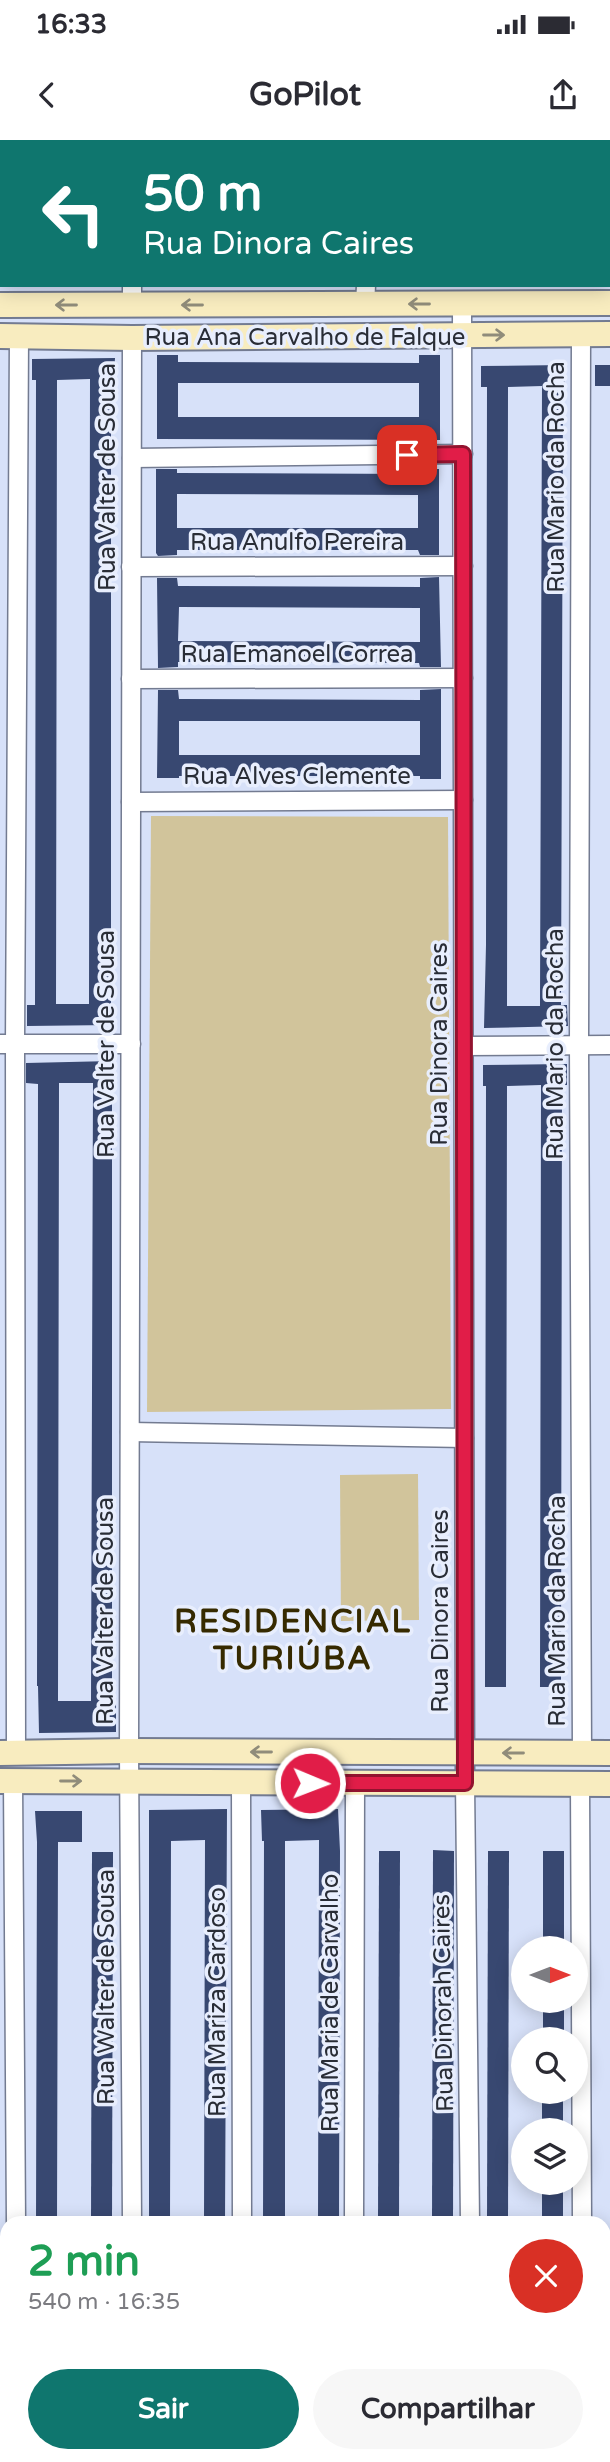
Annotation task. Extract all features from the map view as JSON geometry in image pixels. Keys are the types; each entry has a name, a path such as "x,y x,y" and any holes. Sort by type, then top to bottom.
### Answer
{"street":[{"name":"Rua Ana Carvalho de Falque","path":"0,305 132,295 366,295 462,304 610,303"},
{"name":"Rua Dinora Caires","path":"462,304 465,1783"},
{"name":"Rua Ana Carvalho de Falque","path":"9,336 131,338 610,334"},
{"name":"Rua Mario da Rocha","path":"581,335 579,1045 582,1754"},
{"path":"9,336 8,1753 129,1751 610,1754"},
{"name":"Rua Valter de Sousa","path":"129,1751 131,338"},
{"path":"131,458 463,454"},
{"name":"Rua Anulfo Pereira","path":"131,567 463,566"},
{"name":"Rua Emanoel Correa","path":"131,679 463,678"},
{"name":"Rua Alves Clemente","path":"131,802 463,800"},
{"path":"7,1044 131,1044"},
{"path":"464,1046 610,1045"},
{"path":"130,1432 464,1438"},
{"name":"Rua Walter de Sousa","path":"129,1751 132,2216"},
{"path":"16,2216 7,1781 610,1784"},
{"name":"Rua Mariza Cardoso","path":"241,1782 242,2216"},
{"name":"Rua Maria de Carvalho","path":"354,2216 355,1783"},
{"name":"Rua Dinorah Caires","path":"465,1783 470,2216"},
{"path":"580,1783 582,2216"}],"shaded area":[{"path":"151,816 448,817 451,1409 147,1412"},
{"path":"418,1474 419,1620 341,1621 340,1475"}],"building":[{"path":"157,355 178,355 178,362 419,363 419,355 440,355 440,440 157,439","holes":["178,383 419,383 419,417 178,417"]},
{"path":"115,358 111,419 111,1025 27,1026 27,1005 35,1005 36,380 32,380 32,359","holes":["90,379 89,1004 56,1004 57,380"]},
{"path":"565,365 561,1005 567,1005 568,1026 484,1028 487,387 481,387 481,366","holes":["542,386 540,1006 507,1006 508,387"]},
{"path":"595,365 610,365 610,386 595,386"},
{"path":"156,469 177,469 177,473 418,474 418,469 439,469 439,555 420,555 418,550 177,550 177,555 158,556","holes":["177,494 418,495 418,528 177,528"]},
{"path":"439,577 441,667 420,667 419,663 178,662 178,667 158,668 157,578 177,578 178,586 420,587 420,578","holes":["179,607 420,608 420,642 178,641"]},
{"path":"441,689 441,779 420,779 420,776 157,778 158,690 178,690 179,699 420,700 420,690","holes":["179,721 420,721 420,755 179,755"]},
{"path":"112,1061 112,1701 116,1701 116,1732 39,1733 38,1084 26,1083 26,1063","holes":["59,1083 93,1083 91,1701 58,1701"]},
{"path":"567,1064 567,1085 562,1085 561,1687 540,1687 541,1085 507,1086 506,1687 485,1687 486,1086 483,1086 483,1065"},
{"path":"227,1809 225,2216 204,2216 205,1840 171,1841 170,2216 149,2216 149,1810"},
{"path":"338,1809 339,2216 318,2216 319,1840 285,1841 285,2216 263,2216 264,1841 261,1810"},
{"path":"35,1811 82,1811 82,1842 58,1842 57,2216 36,2216"},
{"path":"433,1850 454,1851 453,2216 432,2216"},
{"path":"379,1851 400,1851 399,2216 378,2216"},
{"path":"488,1851 509,1851 508,2216 487,2216"},
{"path":"543,1851 564,1851 564,1936 543,1936"},
{"path":"92,1852 113,1852 112,2216 91,2216"},
{"path":"543,2013 564,2013 564,2027 543,2027"},
{"path":"542,2104 563,2104 563,2118 542,2118"},
{"path":"542,2195 563,2195 563,2216 542,2216"}],"district":[{"name":"RESIDENCIAL TURIÚBA","path":"293,1640"}],"route":[{"path":"310,1783 465,1783 463,454 407,455"}]}
